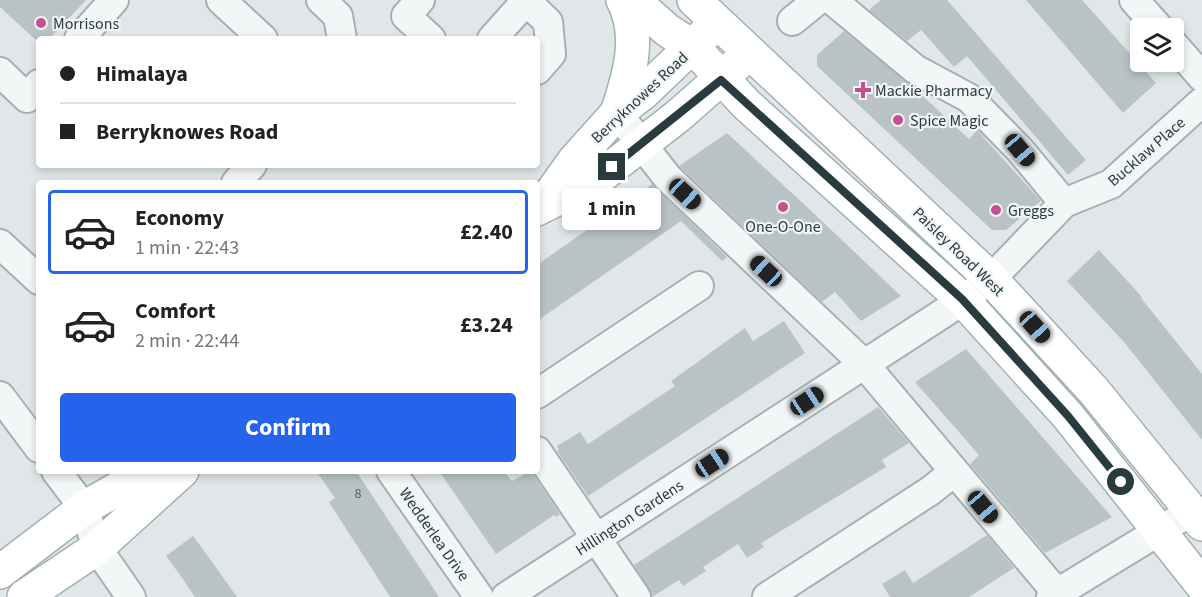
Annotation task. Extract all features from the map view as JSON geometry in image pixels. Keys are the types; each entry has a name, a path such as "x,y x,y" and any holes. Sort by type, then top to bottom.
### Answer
{"main road":[{"path":"617,113 633,49 633,30 623,0"},
{"name":"Paisley Road West","path":"633,0 667,30 693,46 721,80 962,299 1068,416 1202,585"},
{"path":"662,0 679,16 693,46 701,74 689,106"},
{"name":"Berryknowes Road","path":"540,207 574,161 617,113 693,46 705,10"},
{"name":"Paisley Road West","path":"705,10 991,279 1094,391 1197,518"},
{"name":"Berryknowes Road","path":"540,207 597,179 721,80 750,52"},
{"path":"8,566 84,508 144,474"},
{"path":"33,594 97,548 179,474"}],"street":[{"path":"82,36 114,0"},
{"path":"221,0 260,36"},
{"path":"321,0 338,16 341,36"},
{"path":"420,0 406,16 428,36"},
{"path":"792,21 818,0"},
{"path":"832,0 915,69 969,98 1020,150 1074,199"},
{"path":"1134,0 1150,18"},
{"path":"495,36 526,1 548,22 551,54 540,67"},
{"path":"1184,57 1202,77"},
{"path":"0,72 27,98 36,88"},
{"name":"Bucklaw Place","path":"962,299 991,279 1074,199 1111,184 1202,102"},
{"path":"617,113 668,178 864,363 1054,595 1161,531 1197,518"},
{"path":"239,180 249,168"},
{"path":"0,244 36,277"},
{"path":"540,392 699,286"},
{"name":"Hillington Gardens","path":"506,597 962,299"},
{"path":"0,396 36,444"},
{"path":"540,455 598,537 636,597"},
{"path":"767,597 930,491 954,472"},
{"path":"58,474 84,508 97,548 131,597"},
{"name":"Wedderlea Drive","path":"393,474 478,597"},
{"path":"8,566 33,594"}],"building":[{"name":"Morrisons","path":"0,0 86,0 52,36 36,36 36,40 0,7"},
{"path":"881,0 947,0 1086,160 1068,175 967,56 954,67 921,30 907,41 869,10"},
{"path":"1026,0 1082,0 1130,54 1130,72 1146,72 1156,83 1123,113"},
{"path":"844,31 912,86 969,139 977,130 1041,201 1006,230 992,230 817,66 817,55"},
{"path":"727,133 901,296 861,321 835,292 822,302 679,166"},
{"path":"652,184 727,257 722,261 681,221 540,319 540,263"},
{"path":"1099,250 1142,297 1202,374 1202,440 1124,342 1067,281"},
{"path":"784,321 805,353 588,496 557,451 559,450 557,446 580,432 588,444 675,386 671,381 745,328 753,341"},
{"path":"966,349 1112,517 1045,553 970,464 979,455 915,382"},
{"path":"878,407 909,443 882,460 886,467 761,543 764,547 747,558 738,544 703,567 706,571 683,586 679,580 652,597 634,565"},
{"path":"318,474 358,474 439,597 390,597 329,502 335,498"},
{"path":"441,474 506,474 512,481 525,474 533,474 560,514 556,517 554,515 496,554"},
{"path":"987,535 1014,568 969,597 890,597 882,584 905,570 913,583"},
{"path":"193,536 237,597 195,597 166,556"}],"place":[{"name":"Morrisons","path":"41,23"},
{"name":"Mackie Pharmacy","path":"863,90"},
{"name":"Spice Magic","path":"898,120"},
{"name":"One-O-One","path":"783,207"},
{"name":"Greggs","path":"996,210"}],"route":[{"path":"612,167 721,80 962,299 1068,416 1121,482"}]}
